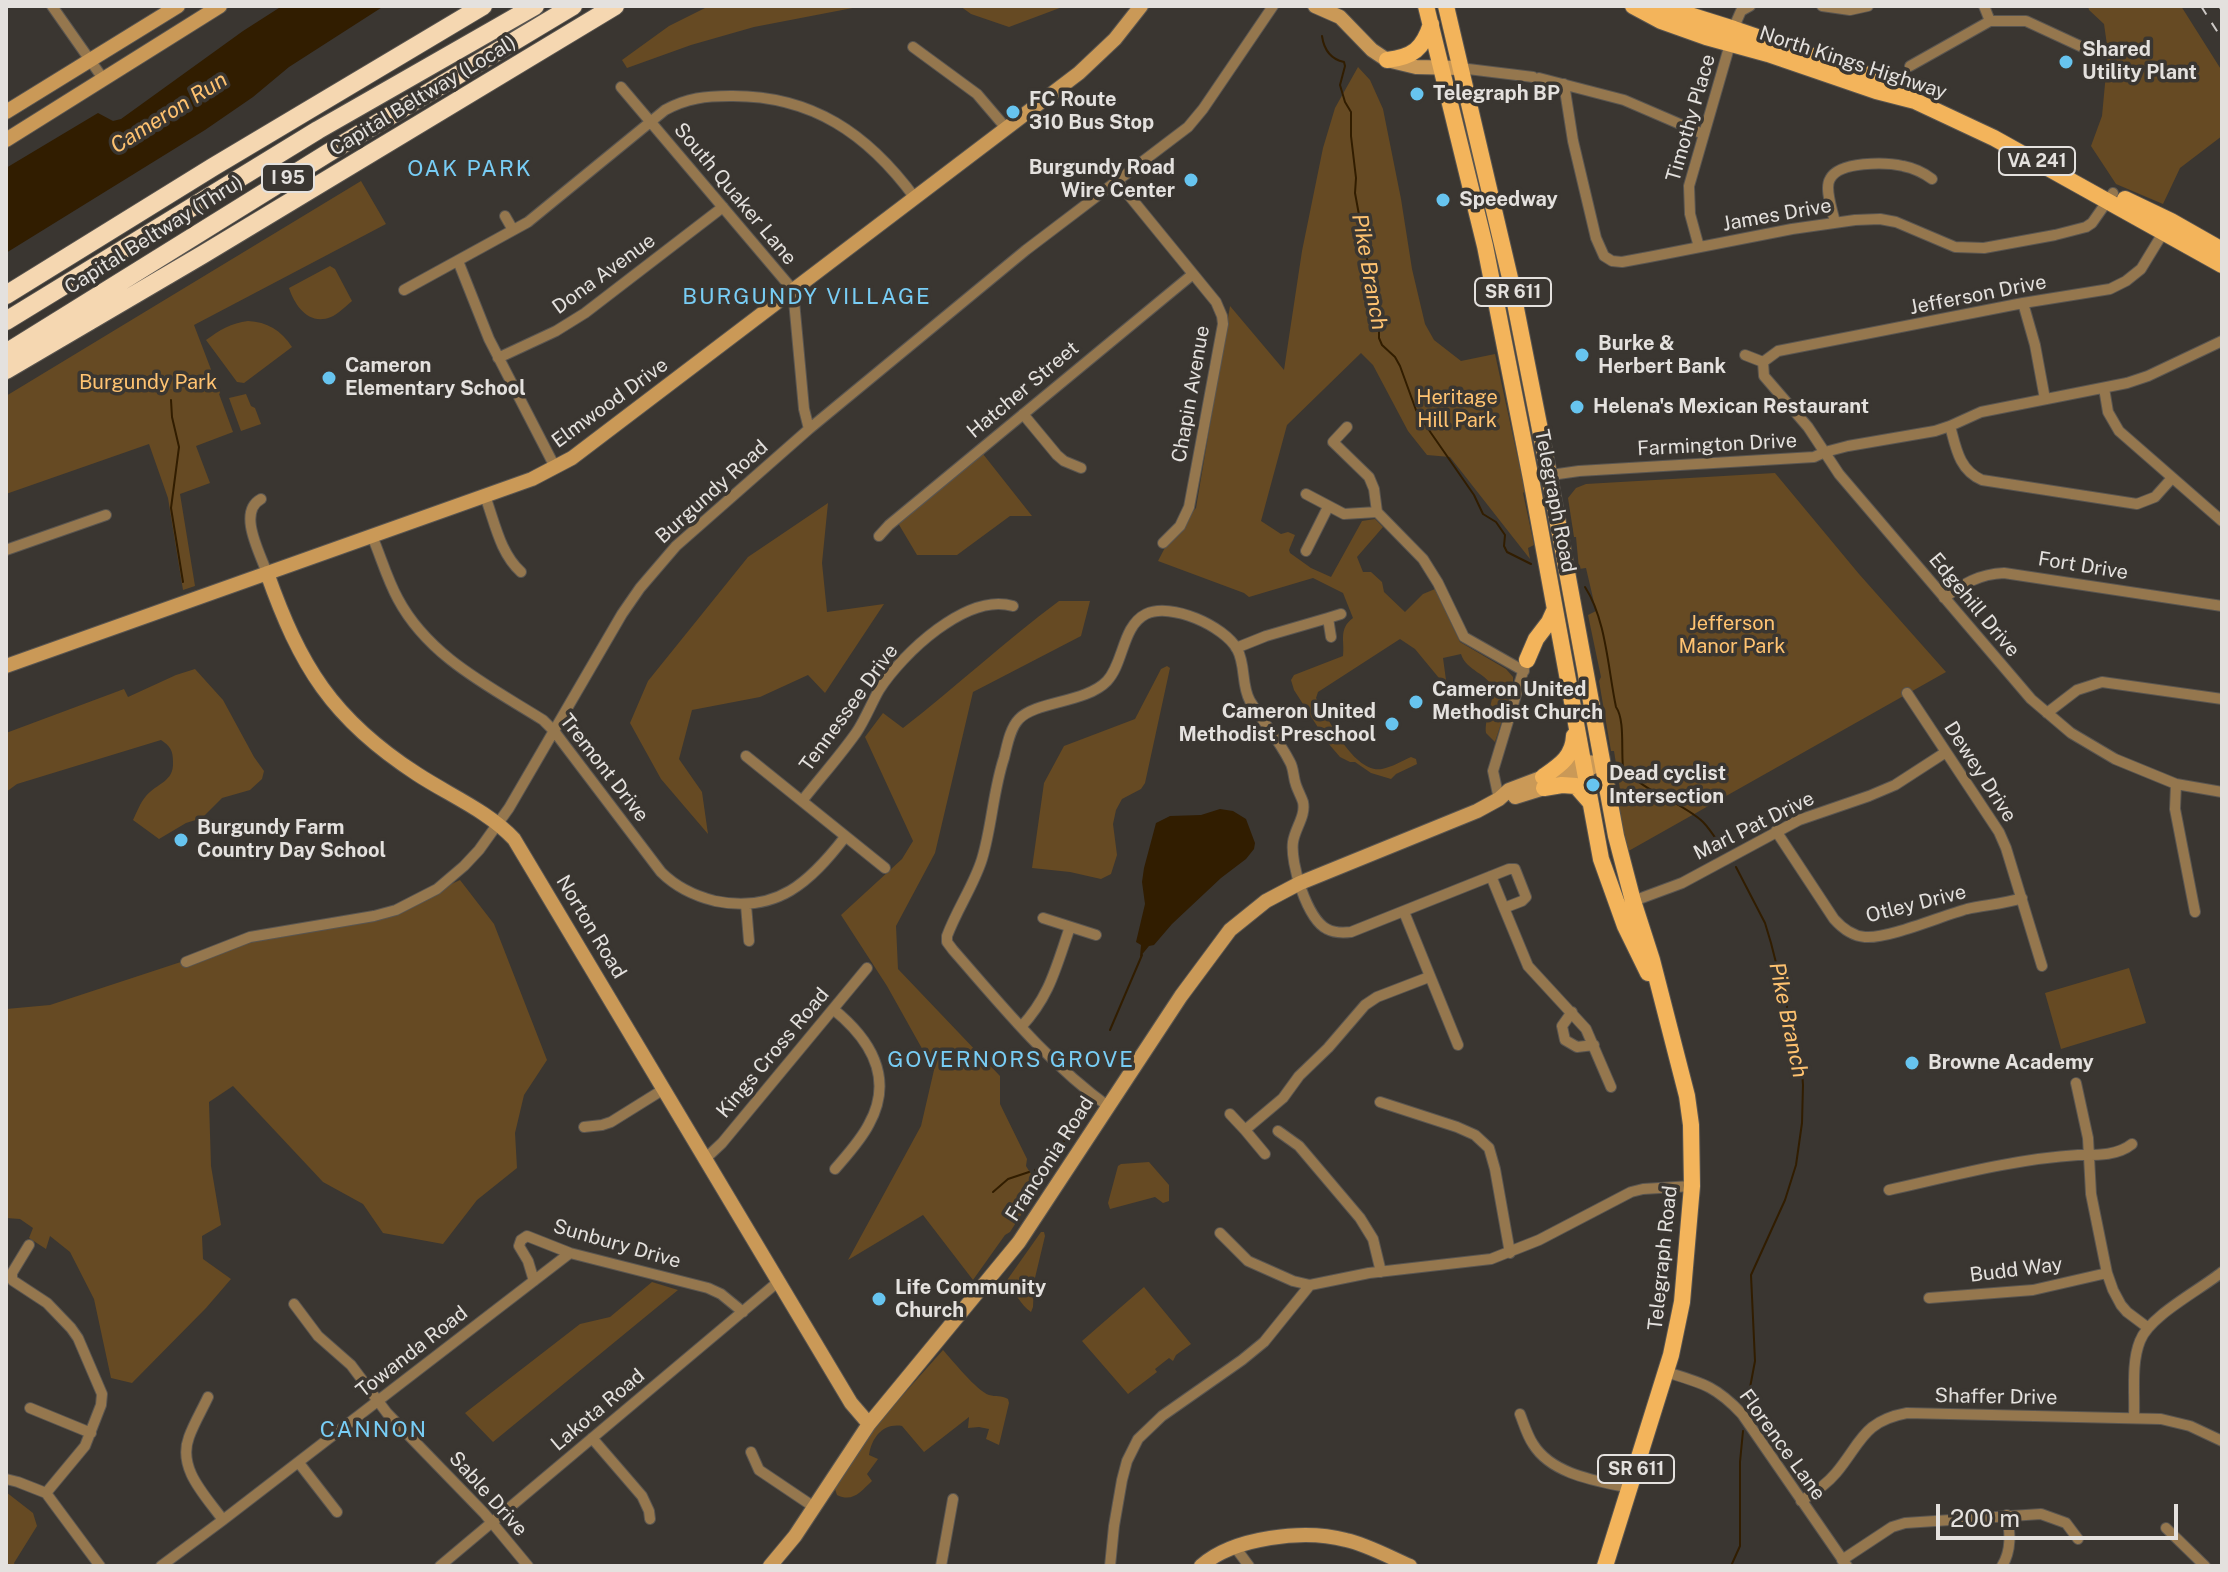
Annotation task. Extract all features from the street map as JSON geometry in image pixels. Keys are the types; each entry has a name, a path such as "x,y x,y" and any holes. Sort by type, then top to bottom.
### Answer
{"highway":[{"name":"I 95","path":"6,295 483,6"},
{"name":"Capital Beltway (Thru)","path":"6,321 318,130 535,6"},
{"name":"Capital Beltway (Thru)","path":"6,353 573,6"},
{"name":"Capital Beltway (Local)","path":"6,370 615,6"},
{"path":"589,22 623,6"}],"main road":[{"name":"Telegraph Road","path":"1426,6 1485,246 1601,859 1652,960 1676,1046 1691,1125 1692,1186 1682,1302 1666,1372 1605,1566"},
{"name":"Telegraph Road","path":"1446,6 1510,278 1622,864 1625,904"},
{"name":"North Kings Highway","path":"1633,6 1664,10 1827,76 1915,101 2167,226 2222,250"},
{"path":"1387,60 1403,58 1417,49 1427,37 1431,24"},
{"name":"North Kings Highway","path":"2167,226 2222,265"},
{"path":"1526,665 1536,639 1554,611"},
{"path":"1526,665 1536,650 1543,647 1555,649 1563,658"},
{"path":"1544,783 1573,748 1571,698"},
{"path":"1544,783 1576,786 1590,802"}],"street":[{"path":"52,6 104,80"},
{"path":"6,112 178,6"},
{"path":"6,140 220,6"},
{"name":"Elmwood Drive","path":"6,666 532,479 555,467 586,448 1091,63 1141,6"},
{"name":"Burgundy Road","path":"186,962 250,937 396,910 437,889 464,866 498,825 622,614 657,567 699,524 809,429 1026,250 1195,120 1273,6"},
{"path":"1315,6 1340,17 1372,50 1387,60 1405,65 1536,77 1624,100 1703,134"},
{"name":"Timothy Place","path":"1699,247 1688,196 1732,37 1741,11 1750,6"},
{"path":"1822,6 1850,10 1868,6"},
{"path":"1984,6 1990,21"},
{"path":"1910,66 1990,21 2026,21 2093,52"},
{"path":"913,47 977,94 1006,128"},
{"name":"James Drive","path":"1564,84 1596,238 1604,256 1612,261 1622,262 1855,220 1890,220 1942,243 1967,249 1984,248 2086,227 2110,197"},
{"name":"South Quaker Lane","path":"621,87 793,290 804,409 809,429"},
{"path":"404,290 544,211 651,121 676,104 702,97 759,96 795,103 826,116 871,148 900,177 915,198"},
{"path":"1835,223 1828,186 1831,176 1840,170 1885,163 1913,169 1932,179"},
{"name":"Chapin Avenue","path":"1118,182 1216,302 1223,324 1189,507 1180,526 1163,543"},
{"name":"Dona Avenue","path":"498,358 556,331 585,313 723,207"},
{"path":"505,216 513,230"},
{"name":"Jefferson Drive","path":"1763,362 1778,351 2023,303 2100,292 2133,276 2147,261 2167,226"},
{"path":"458,261 498,358 555,467"},
{"name":"Hatcher Street","path":"879,536 1193,274"},
{"path":"2023,303 2045,399"},
{"name":"Farmington Drive","path":"1531,479 1579,471 1814,457 1825,452 1950,426 1981,412 2104,388 2148,376 2222,341"},
{"path":"1745,355 1763,362"},
{"name":"Edgehill Drive","path":"1763,362 1764,376 1808,427 1839,474 2019,687 2071,733 2115,759 2176,784 2222,792"},
{"path":"2104,388 2108,412 2115,426 2222,521"},
{"path":"1023,414 1057,455 1081,468"},
{"path":"1950,426 1958,457 1968,472 1982,480 2137,504 2155,497 2172,478"},
{"path":"1347,427 1333,442 1369,477 1377,512 1423,559 1464,637 1526,665 1493,771 1499,799"},
{"path":"1306,494 1344,514 1377,512"},
{"path":"485,496 505,553 521,572"},
{"name":"Norton Road","path":"261,499 251,508 249,518 283,618 318,683 366,737 396,760 498,825 519,845 851,1403 869,1424"},
{"path":"1306,551 1328,507"},
{"path":"6,550 106,515"},
{"name":"Tremont Drive","path":"372,536 399,601 428,640 460,668 543,720 667,878 684,890 705,898 746,905 770,899 796,888 815,872 845,837"},
{"name":"Fort Drive","path":"1944,598 1979,576 2004,573 2222,606"},
{"name":"Tennessee Drive","path":"802,801 857,732 880,689 906,656 955,618 986,604 1013,606"},
{"path":"1109,1107 1069,1077 947,942 982,860 995,785 1016,721 1028,712 1083,695 1101,686 1110,676 1132,629 1147,614 1161,611 1184,614 1223,634 1236,648 1246,692 1290,762 1304,811 1293,839 1292,853 1314,918 1328,930 1351,932 1513,868 1526,896 1504,908"},
{"path":"1236,648 1341,614"},
{"path":"1328,618 1331,637"},
{"path":"2047,713 2077,690 2102,682 2222,699"},
{"name":"Dewey Drive","path":"1907,693 1999,832 2042,966"},
{"name":"Marl Pat Drive","path":"1625,904 1682,883 1808,816 1895,785 1946,752"},
{"path":"746,756 885,868"},
{"name":"Franconia Road","path":"770,1566 795,1536 869,1424 1010,1255 1181,996 1232,928 1252,910 1300,883 1407,840 1499,799 1509,790 1544,783 1601,763"},
{"path":"2176,784 2175,809 2195,912"},
{"name":"Otley Drive","path":"1776,831 1834,919 1843,929 1861,937 1880,936 1965,910 2022,898"},
{"path":"1491,876 1528,966 1586,1029 1611,1087"},
{"path":"746,905 749,941"},
{"path":"1404,912 1458,1045"},
{"path":"1043,918 1096,935"},
{"path":"1021,1027 1046,995 1070,927"},
{"name":"Kings Cross Road","path":"706,1158 722,1143 867,968"},
{"path":"1245,1130 1283,1098 1299,1076 1320,1058 1365,1005 1377,997 1429,977"},
{"path":"833,1009 857,1030 868,1045 876,1066 879,1087 869,1124 835,1169"},
{"path":"1572,1012 1562,1026 1565,1040 1577,1047 1594,1045"},
{"path":"2076,1083 2088,1138 2091,1194 2107,1273 2121,1305 2147,1327"},
{"path":"584,1127 611,1122 664,1089"},
{"path":"1380,1102 1475,1135 1489,1148 1510,1253"},
{"path":"1230,1114 1265,1154"},
{"path":"1278,1131 1299,1146 1360,1218 1373,1239 1381,1272"},
{"path":"1889,1190 2029,1159 2118,1152 2132,1144"},
{"path":"1220,1233 1248,1261 1293,1281 1310,1285 1381,1272 1473,1263 1510,1253 1631,1192 1692,1186"},
{"name":"Sunbury Drive","path":"534,1281 528,1261 520,1250 521,1240 527,1236 570,1253 708,1288 721,1294 743,1312"},
{"path":"29,1245 12,1273 12,1280 47,1303 63,1318 78,1338 102,1394 101,1405 85,1446 46,1493"},
{"name":"Towanda Road","path":"161,1566 570,1253"},
{"path":"2134,1417 2137,1351 2147,1327 2222,1272"},
{"name":"Budd Way","path":"1929,1298 2033,1290 2107,1273"},
{"name":"Lakota Road","path":"440,1566 779,1281"},
{"path":"1110,1566 1122,1480 1138,1439 1162,1416 1264,1342 1310,1285"},
{"name":"Sable Drive","path":"294,1304 318,1336 351,1365 387,1413 492,1523 528,1566"},
{"name":"Florence Lane","path":"1666,1372 1709,1387 1725,1396 1742,1414 1844,1563"},
{"path":"208,1397 189,1437 186,1458 194,1481 223,1520"},
{"path":"30,1408 91,1433"},
{"path":"1520,1414 1532,1443 1548,1461 1564,1470 1630,1488"},
{"name":"Shaffer Drive","path":"1801,1501 1831,1479 1866,1432 1897,1415 2134,1417 2176,1421 2222,1441"},
{"path":"592,1438 642,1496 650,1519"},
{"path":"751,1452 759,1470 814,1507"},
{"path":"299,1463 337,1512"},
{"path":"6,1479 46,1493 100,1566"},
{"path":"941,1566 953,1499"},
{"path":"1844,1563 1900,1524 2032,1513 2066,1523 2078,1539"},
{"path":"2002,1566 2010,1545 2007,1515"},
{"path":"2166,1528 2205,1566"},
{"path":"1201,1566 1235,1547 1283,1537 1322,1535 1348,1540 1410,1566"},
{"path":"1235,1547 1249,1566"}],"green space":[{"path":"709,6 863,6 754,27 627,68 622,60 669,26"},
{"path":"960,6 1065,6 1009,27 971,14"},
{"path":"2088,6 2181,6 2222,71 2222,136 2180,168 2163,204 2116,184 2091,146 2102,116 2108,52 2104,24"},
{"name":"Heritage Hill Park","path":"1358,67 1370,80 1383,109 1425,324 1434,340 1461,361 1495,354 1534,545 1528,548 1530,559 1450,457 1427,455 1408,431 1373,365 1361,353 1287,425 1261,521 1281,534 1288,532 1295,535 1290,553 1331,577 1362,521 1375,519 1383,527 1357,557 1363,572 1371,572 1382,582 1384,592 1405,612 1423,594 1435,589 1460,642 1506,669 1513,677 1513,687 1495,742 1486,733 1492,688 1461,654 1443,658 1446,680 1455,690 1453,695 1415,649 1400,639 1318,692 1316,698 1335,731 1362,763 1382,769 1411,757 1416,759 1417,764 1391,779 1371,773 1355,762 1340,757 1294,690 1291,680 1294,675 1343,656 1345,626 1353,618 1343,593 1313,578 1249,597 1158,561 1171,536 1196,508 1230,306 1284,370 1302,251 1323,148 1335,108"},
{"name":"Burgundy Park","path":"361,181 386,224 194,325 233,432 196,446 210,483 180,494 195,586 183,590 168,498 149,444 6,494 6,396"},
{"path":"330,266 335,269 352,301 331,317 316,319 304,313 289,288"},
{"path":"248,321 273,328 292,347 244,383 237,382 206,340 236,323"},
{"path":"246,394 261,424 241,431 229,398"},
{"path":"983,454 1032,516 1010,516 957,555 917,555 898,523"},
{"name":"Jefferson Manor Park","path":"1775,473 1946,672 1625,853 1618,797 1621,796 1588,615 1596,611 1586,568 1579,569 1568,498 1576,488 1586,484"},
{"path":"828,503 822,563 827,612 884,604 825,693 808,675 760,697 692,710 679,759 702,792 708,834 661,779 630,723 648,681 748,557"},
{"path":"1059,601 1090,601 1081,636 973,692 935,853 896,926 898,969 1000,1076 1000,1104 1027,1159 1026,1166 1039,1187 973,1280 923,1215 848,1260 921,1126 934,1070 887,986 841,915 902,859 913,841 865,737 883,713 903,728"},
{"path":"1170,668 1145,783 1141,789 1122,799 1116,810 1113,824 1117,855 1111,874 1101,879 1032,868 1044,783 1064,746 1135,719 1161,669"},
{"path":"195,669 223,700 264,771 262,779 250,790 222,798 202,818 186,823 159,839 133,820 146,796 164,782 173,769 172,751 161,740 17,784 6,792 6,733 124,689 128,697"},
{"path":"460,880 494,924 547,1060 524,1095 515,1133 517,1168 477,1200 443,1244 383,1233 363,1204 323,1182 233,1086 209,1102 211,1166 221,1225 202,1236 203,1259 231,1279 132,1383 111,1378 94,1299 70,1252 50,1236 46,1249 29,1238 33,1228 20,1219 6,1218 6,1009 50,1005 263,935 396,910"},
{"path":"2129,968 2146,1023 2061,1049 2045,993"},
{"path":"1149,1162 1169,1185 1169,1201 1163,1203 1155,1197 1110,1209 1108,1203 1118,1166"},
{"path":"1041,1232 1045,1236 1034,1282 1031,1312 1005,1283"},
{"path":"652,1282 678,1290 493,1442 465,1413 580,1324 610,1317"},
{"path":"1144,1287 1191,1344 1173,1361 1169,1358 1155,1369 1157,1372 1128,1394 1082,1341"},
{"path":"943,1350 978,1388 989,1395 1008,1399 999,1445 986,1439 989,1429 968,1428 969,1417 924,1452 902,1426 889,1427 876,1437 870,1448 869,1455 878,1459 867,1474 872,1481 852,1497 837,1495 835,1489 877,1424"},
{"path":"6,1492 33,1513 37,1526 15,1566 6,1566"}],"water":[{"name":"Cameron Run","path":"282,6 384,6 289,67 205,130 6,253 6,168 98,113 113,121 121,119"},
{"path":"1220,809 1233,811 1246,819 1255,843 1254,849 1140,957 1141,945 1136,942 1145,904 1142,882 1156,823 1170,816 1201,815"}],"waterway":[{"name":"Pike Branch","path":"1322,36 1328,53 1344,62 1345,66 1340,85 1351,112 1355,193 1379,338 1400,366 1416,410 1474,495 1483,514 1496,522 1505,535 1507,552 1531,564"},
{"path":"171,400 179,447 171,508 183,582"},
{"name":"Pike Branch","path":"1585,587 1598,614 1621,719 1623,767 1641,783 1694,814 1722,848"},
{"name":"Pike Branch","path":"1736,867 1765,923 1787,1006 1787,1019 1801,1059 1803,1085 1796,1165 1785,1200 1751,1275 1755,1361 1746,1409"},
{"path":"1110,1030 1142,955"},
{"path":"1035,1170 1065,1140 1077,1120"},
{"path":"993,1192 1008,1179 1029,1172"},
{"name":"Pike Branch","path":"1731,1566 1740,1546 1743,1431"}],"railway":[{"path":"2201,6 2222,39"},
{"path":"2219,6 2222,11"}],"place":[{"name":"Shared Utility Plant","path":"2066,62"},
{"name":"Telegraph BP","path":"1417,94"},
{"name":"FC Route 310 Bus Stop","path":"1013,112"},
{"name":"Burgundy Road Wire Center","path":"1191,180"},
{"name":"Speedway","path":"1443,200"},
{"name":"Burke & Herbert Bank","path":"1582,355"},
{"name":"Cameron Elementary School","path":"329,378"},
{"name":"Helena's Mexican Restaurant","path":"1577,407"},
{"name":"Cameron United Methodist Church","path":"1416,702"},
{"name":"Cameron United Methodist Preschool","path":"1392,724"},
{"name":"Dead cyclist Intersection","path":"1593,785"},
{"name":"Burgundy Farm Country Day School","path":"181,840"},
{"name":"Browne Academy","path":"1912,1063"},
{"name":"Life Community Church","path":"879,1299"}],"district":[{"name":"OAK PARK","path":"470,169"},
{"name":"BURGUNDY VILLAGE","path":"807,297"},
{"name":"GOVERNORS GROVE","path":"1011,1060"},
{"name":"CANNON","path":"374,1430"}]}
